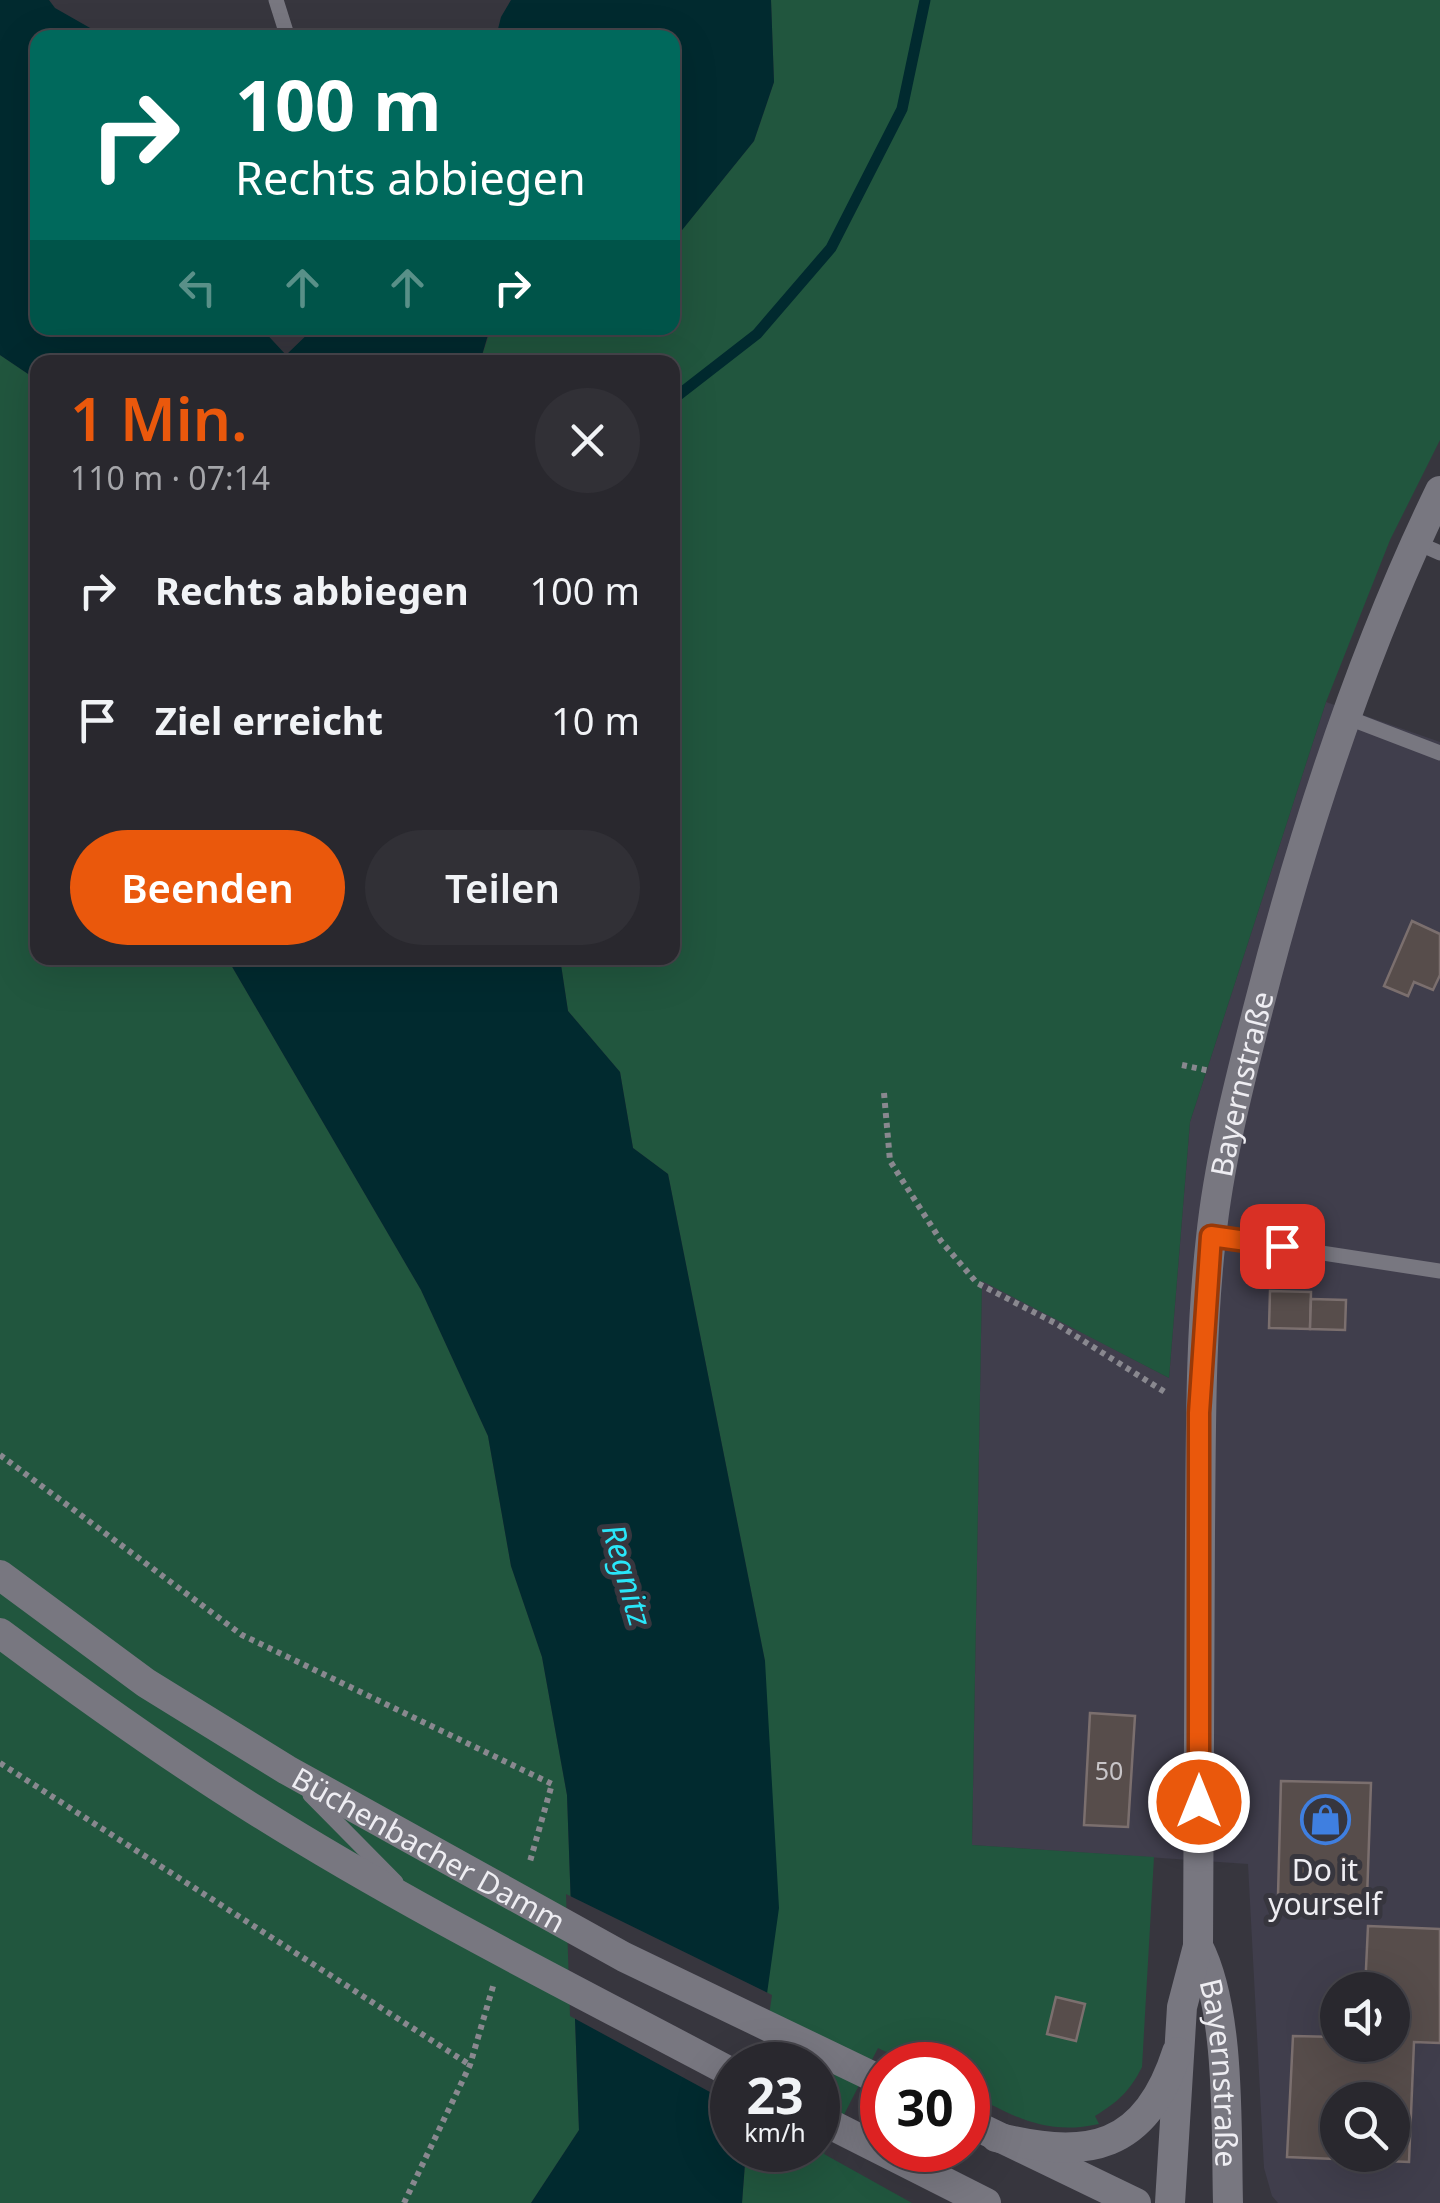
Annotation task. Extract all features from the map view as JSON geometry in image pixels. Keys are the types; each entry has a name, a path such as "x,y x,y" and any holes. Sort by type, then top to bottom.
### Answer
{"main road":[{"name":"Bayernstraße","path":"1170,2203 1177,2052 1182,2007 1198,1946 1199,1413 1211,1236 1241,1079 1317,799 1346,717 1428,547 1440,491"},
{"name":"Büchenbacher Damm","path":"0,1575 146,1682 287,1770 624,1956 860,2070"},
{"name":"Büchenbacher Damm","path":"0,1633 138,1735 256,1812 420,1908 710,2061"},
{"name":"Bayernstraße","path":"1198,1946 1209,1967 1215,1996 1223,2070 1228,2203"},
{"path":"996,2136 1038,2148 1066,2150 1110,2140 1131,2127 1156,2102 1177,2052"},
{"path":"840,2129 986,2203"},
{"path":"990,2133 1136,2203"}],"lane":[{"path":"276,0 285,30"},
{"path":"1346,717 1440,753"},
{"path":"1211,1236 1440,1272"},
{"path":"287,1770 420,1908"}],"path":[{"path":"884,1093 890,1161 941,1241 977,1283 1055,1324 1199,1413"},
{"path":"0,1764 470,2064"}],"shaded area":[{"path":"1326,702 1440,742 1440,2203 1278,2203 1272,2196 1264,2168 1248,1864 972,1845 982,1280 1169,1378 1190,1122"}],"green space":[{"path":"771,0 1440,0 1440,440 1390,540 1326,702 1190,1122 1169,1378 982,1281 972,1845 1154,1857 1142,2067 1123,2095 1095,2116 1099,2124 1046,2126 990,2104 990,2042 860,2042 860,2083 840,2123 840,2042 757,2042 765,1661 668,1174 633,1148 620,1072 568,1011 561,965 680,965 680,355 482,355 489,335 680,335 680,232 754,141 774,82"},
{"path":"0,355 30,375 30,965 231,965 421,1290 488,1436 511,1566 542,1657 567,1795 579,2130 531,2203 0,2203"},
{"path":"840,2163 912,2203 742,2203 744,2172 840,2172"}],"water":[{"path":"0,0 49,0 55,8 94,30 30,30 30,335 267,335 286,355 30,355 30,375 0,355"},
{"path":"511,0 771,0 774,82 754,141 680,233 680,30 498,30"},
{"path":"307,335 488,335 482,355 286,355"},
{"name":"Regnitz","path":"231,965 561,965 568,1011 620,1072 633,1148 668,1174 765,1661 779,1908 760,2042 710,2042 710,2172 744,2172 742,2203 531,2203 579,2130 567,1795 542,1657 511,1566 488,1436 421,1290"}],"pier":[{"path":"566,1894 772,1995 765,2042 710,2042 710,2092 570,2016"}],"building":[{"path":"1412,921 1440,934 1440,975 1433,990 1414,982 1408,996 1384,986"},
{"path":"1270,1291 1311,1292 1310,1329 1269,1328"},
{"path":"1311,1299 1346,1300 1345,1330 1310,1329"},
{"path":"1090,1713 1135,1716 1128,1827 1084,1825"},
{"name":"Do it yourself","path":"1281,1781 1371,1783 1367,1899 1278,1896"},
{"path":"1368,1926 1440,1929 1440,2043 1414,2042 1410,2138 1410,2082 1320,2082 1320,2158 1287,2157 1293,2036 1320,2037 1320,2062 1410,2062 1410,1972 1366,1972"},
{"path":"1056,1997 1085,2004 1076,2041 1047,2034"}],"waterway":[{"path":"680,394 757,334 831,248 902,109 925,0"}],"place":[{"name":"Do it yourself","path":"1325,1820"}],"route":[{"path":"1199,1802 1199,1413 1211,1236 1282,1246"}]}
